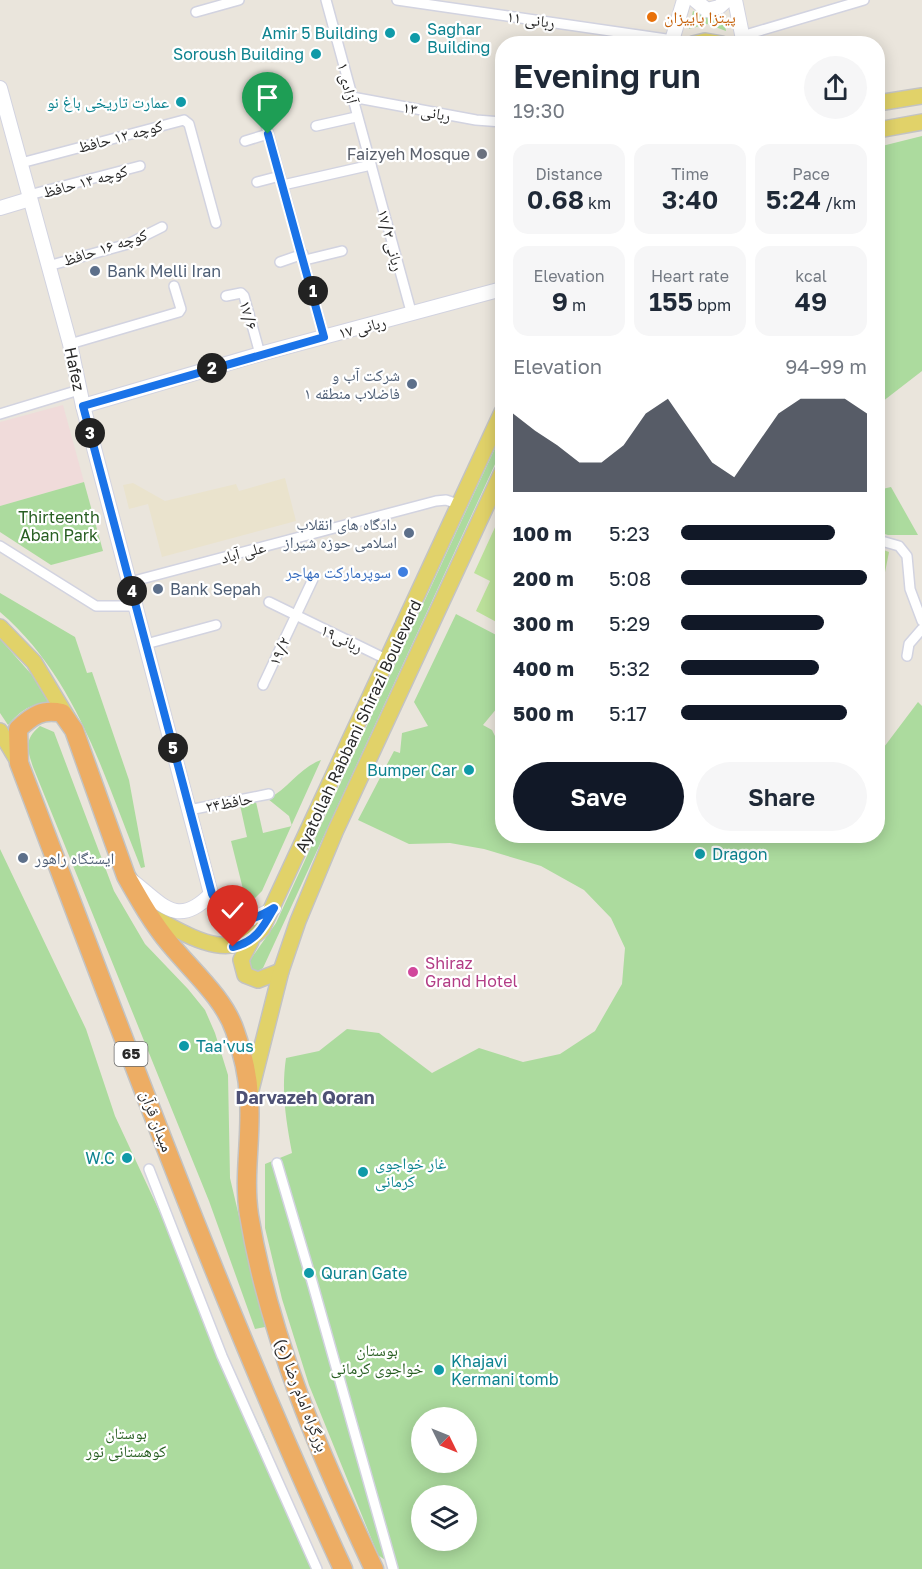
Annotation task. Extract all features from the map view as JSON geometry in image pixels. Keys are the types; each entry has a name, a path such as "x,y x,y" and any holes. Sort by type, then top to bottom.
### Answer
{"highway":[{"name":"65","path":"19,764 18,729 31,716 45,710 62,713 74,730 126,876 168,942 230,1019 239,1043 249,1097"},
{"name":"میدان قرآن","path":"19,764 245,1344"},
{"name":"بزرگراه امام رضا (ع)","path":"249,1097 246,1189 249,1215 265,1289 302,1404 374,1569"},
{"name":"بزرگراه امام رضا (ع)","path":"245,1344 344,1569"}],"main road":[{"path":"674,36 684,0"},
{"path":"695,0 707,10 727,0"},
{"path":"735,0 742,36"},
{"name":"Hafez","path":"0,87 70,344 83,406 212,894"},
{"path":"885,102 922,96"},
{"path":"885,129 922,122"},
{"path":"0,208 30,197"},
{"name":"ربانی ۱۷","path":"83,406 260,354 495,291"},
{"name":"Ayatollah Rabbani Shirazi Boulevard","path":"251,941 262,929 274,908 495,428"},
{"name":"Ayatollah Rabbani Shirazi Boulevard","path":"249,1097 281,971 298,921 335,832 495,487"},
{"name":"65","path":"0,627 34,662 74,730"},
{"name":"65","path":"0,731 19,764"},
{"path":"126,876 175,911 194,910 212,894 220,909 238,920 260,917 274,908"},
{"path":"152,917 215,944 233,947 251,941"},
{"path":"251,941 241,960 245,975 258,980 281,971"}],"street":[{"path":"196,12 239,0"},
{"name":"آزادی ۱","path":"326,0 370,165"},
{"name":"ربانی ۱۱","path":"397,0 634,36"},
{"path":"755,36 864,0"},
{"name":"ربانی ۱۳","path":"351,97 495,121"},
{"path":"316,126 356,117"},
{"name":"کوچه ۱۲ حافظ","path":"21,163 184,120 189,124 216,223"},
{"path":"245,141 267,130 304,257 324,337"},
{"path":"257,182 281,181 370,165"},
{"name":"ربانی ۱۷/۲","path":"370,165 412,315"},
{"name":"کوچه ۱۴ حافظ","path":"30,197 140,166"},
{"name":"کوچه ۱۶ حافظ","path":"48,266 128,244 162,228"},
{"path":"280,262 342,251"},
{"path":"70,344 179,312 181,309 174,286"},
{"name":"۱۷/۶","path":"226,296 241,293 244,296 260,354"},
{"path":"0,414 79,390"},
{"name":"علی آباد","path":"130,582 436,501 446,500 461,505"},
{"path":"885,542 898,546 907,556 910,589 922,621"},
{"path":"0,546 96,606 136,606"},
{"name":"۱۹/۲","path":"263,686 313,579"},
{"name":"ربانی۱۹","path":"269,602 388,660"},
{"path":"146,644 216,625"},
{"path":"907,656 909,644 922,629"},
{"name":"حافظ۲۴","path":"189,810 269,794"},
{"path":"278,1163 393,1569"},
{"path":"148,1169 222,1356 317,1569"}],"shaded area":[{"path":"63,405 84,482 0,506 0,422"},
{"path":"285,478 296,521 162,557 148,504 129,509 123,485 133,483 165,501 236,484 239,491"}],"green space":[{"path":"693,11 711,18 723,11 726,31 707,24 689,29"},
{"path":"922,136 922,371 885,400 885,145"},
{"path":"495,448 495,464 263,968 255,973 248,963 276,923"},
{"name":"Thirteenth Aban Park","path":"84,482 103,551 51,565 0,532 0,506"},
{"path":"891,487 918,535 885,534 885,488"},
{"path":"495,527 495,621 476,611 490,581 474,573"},
{"path":"885,551 889,552 885,572"},
{"path":"0,593 75,637 87,673 92,672 129,780 145,867 141,868 100,764 69,698 27,638 0,612"},
{"name":"بوستان خواجوی کرمانی","path":"456,614 495,634 495,710 483,725 492,730 495,736 495,843 885,843 885,746 918,702 922,706 922,1569 398,1569 378,1555 309,1385 282,1299 265,1228 265,1164 292,1153 284,1094 286,1058 319,1051 347,1029 379,1033 432,1073 479,1048 523,1062 560,1054 595,1031 622,984 625,948 611,918 584,890 541,866 484,849 450,843 409,844 358,820 394,751 400,753 402,733 428,726 414,702"},
{"path":"0,639 40,684 49,703 26,709 8,725 0,713"},
{"path":"40,726 54,732 114,891 145,944 205,1010 215,1033 228,1075 230,1178 265,1327 255,1329 209,1201 33,767 28,745 31,735"},
{"path":"321,760 292,825 289,816 268,799 306,768"},
{"path":"256,802 263,833 291,826 262,891 255,898 246,901 231,841 247,837 240,805"},
{"name":"بوستان کوهستانی نور","path":"0,849 86,1029 115,1116 267,1442 315,1569 0,1569"}],"place":[{"name":"پیتزا پاییزان","path":"652,17"},
{"name":"Amir 5 Building","path":"390,33"},
{"name":"Saghar Building","path":"415,38"},
{"name":"Soroush Building","path":"316,54"},
{"name":"عمارت تاریخی باغ نو","path":"181,102"},
{"name":"Faizyeh Mosque","path":"482,154"},
{"name":"Bank Melli Iran","path":"95,271"},
{"name":"شرکت آب و فاضلاب منطقه ۱","path":"412,384"},
{"name":"دادگاه های انقلاب اسلامی حوزه شیراز","path":"409,533"},
{"name":"سوپرمارکت مهاجر","path":"403,572"},
{"name":"Bank Sepah","path":"158,589"},
{"name":"Bumper Car","path":"469,770"},
{"name":"Dragon","path":"700,854"},
{"name":"ایستگاه راهور","path":"23,858"},
{"name":"Shiraz Grand Hotel","path":"413,972"},
{"name":"Taa'vus","path":"184,1046"},
{"name":"W.C","path":"127,1158"},
{"name":"غار خواجوی کرمانی","path":"363,1172"},
{"name":"Quran Gate","path":"309,1273"},
{"name":"Khajavi Kermani tomb","path":"439,1370"}],"district":[{"name":"Darvazeh Qoran","path":"305,1098"}],"route":[{"path":"233,947 251,941 262,929 274,908 260,917 238,920 220,909 212,894 83,406 324,337 303,254 268,134"}]}
